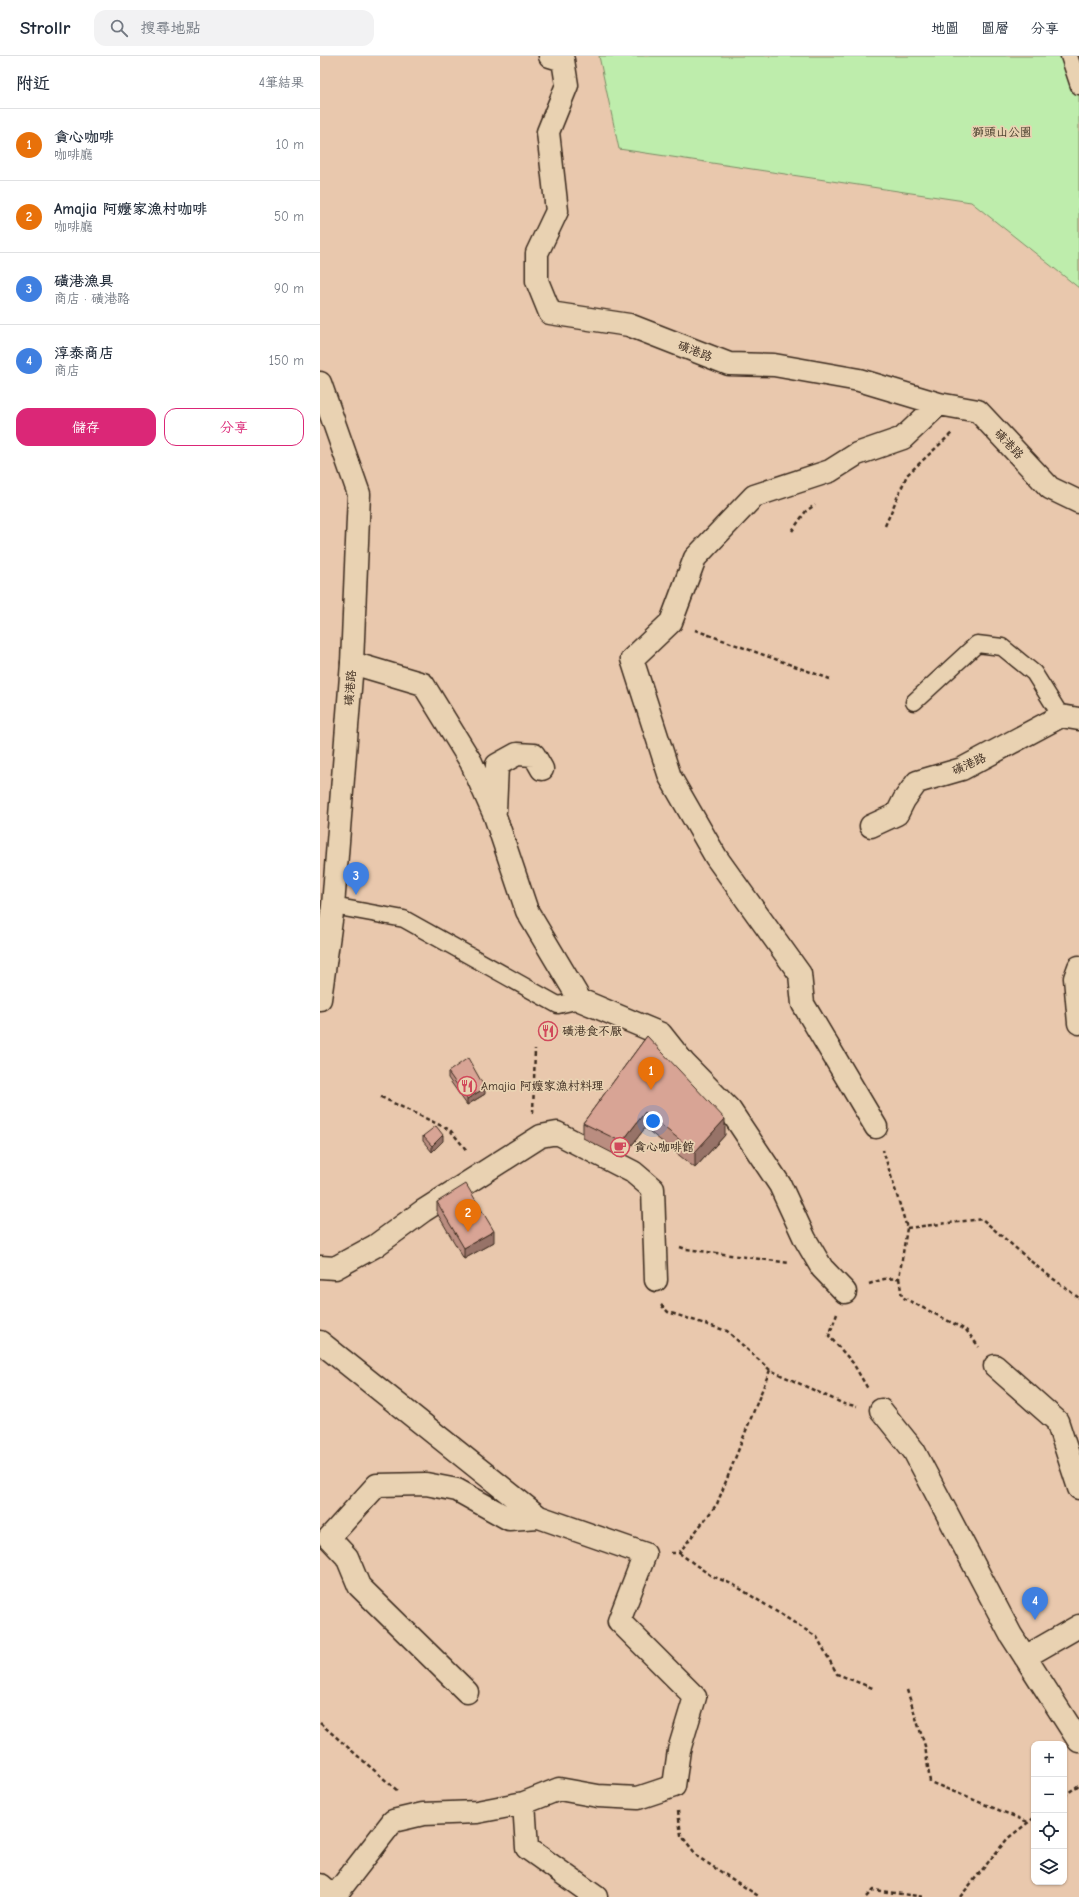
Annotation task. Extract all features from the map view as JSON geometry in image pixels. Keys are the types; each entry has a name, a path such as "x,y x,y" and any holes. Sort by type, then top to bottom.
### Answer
{"street":[{"name":"磺港路","path":"550,56 563,60 567,85 548,132 557,211 537,253 537,281 550,313 629,325 729,364 774,365 859,380 938,404 978,411 1050,488 1079,502"},
{"name":"磺港路","path":"320,383 359,494 352,663 333,906 322,962 320,999"},
{"path":"876,1127 803,1004 800,974 716,857 670,777 632,659 671,622 695,558 754,496 830,471 856,454 903,438 938,404"},
{"path":"352,663 423,684 471,762 495,816 527,911 580,1000 661,1034 684,1063 730,1110 780,1185 805,1240 822,1268 845,1292"},
{"name":"磺港路","path":"871,826 896,814 917,782 962,769 1070,718"},
{"path":"495,816 497,765 517,754 534,755 542,769"},
{"path":"1079,966 1075,978 1079,1023"},
{"path":"320,1267 335,1268 376,1246 483,1172 541,1136 557,1133 633,1172 652,1189 656,1280"},
{"path":"320,1342 539,1517 645,1554 619,1621 695,1697 679,1750 674,1786 638,1798 598,1796 559,1789 524,1803 477,1812 423,1814 393,1821 334,1897 320,1885"},
{"path":"995,1366 1057,1421 1079,1488"},
{"path":"881,1410 914,1451 1011,1635 1079,1741"},
{"path":"467,1692 359,1586 347,1557 330,1538 377,1485 426,1484 457,1490 509,1519 539,1517"},
{"path":"1025,1657 1079,1626"},
{"path":"524,1803 527,1848 596,1897"}],"lane":[{"path":"1069,56 1079,86"},
{"path":"914,702 977,644 1002,647 1034,673 1070,718"},
{"path":"333,906 404,919 558,1005 580,1000"}],"path":[{"path":"885,526 907,475 923,458 978,411"},
{"path":"671,622 830,679"},
{"path":"535,1049 533,1117 541,1136"},
{"path":"381,1097 450,1130 483,1172"},
{"path":"876,1127 907,1228 899,1278 902,1297 966,1330 995,1366"},
{"path":"907,1228 982,1219 1040,1269 1079,1298"},
{"path":"655,1237 686,1249 822,1268"},
{"path":"881,1410 853,1363 829,1336 845,1292 884,1279 899,1278"},
{"path":"656,1280 656,1302 668,1312 727,1331 770,1370 844,1404 881,1410"},
{"path":"679,1553 717,1504 770,1370"},
{"path":"645,1554 679,1553 710,1575 734,1585 817,1637 837,1674 875,1689"},
{"path":"907,1690 925,1746 930,1782 1028,1822"},
{"path":"320,1722 423,1814"},
{"path":"1067,1794 1079,1785"},
{"path":"674,1786 681,1835 698,1857 760,1897"},
{"path":"960,1897 1008,1838 1031,1820"},
{"path":"866,1897 872,1890 924,1897"}],"green space":[{"name":"獅頭山公園","path":"599,56 1079,56 1079,288 971,202 619,149"}],"building":[{"path":"647,1036 725,1119 695,1152 645,1112 622,1142 583,1123"},
{"name":"Amajia 阿嬤家漁村料理","path":"468,1058 485,1088 467,1099 448,1072"},
{"path":"436,1126 443,1135 432,1146 423,1136"},
{"path":"466,1184 494,1231 464,1248 437,1202"}],"place":[{"name":"磺港漁具","path":"356,895"},
{"name":"磺港食不厭","path":"548,1031"},
{"name":"Amajia 阿嬤家漁村料理","path":"467,1086"},
{"name":"貪心咖啡","path":"651,1090"},
{"name":"貪心咖啡館","path":"620,1147"},
{"name":"Amajia 阿嬤家漁村咖啡","path":"468,1232"},
{"name":"淳泰商店","path":"1035,1620"}]}
